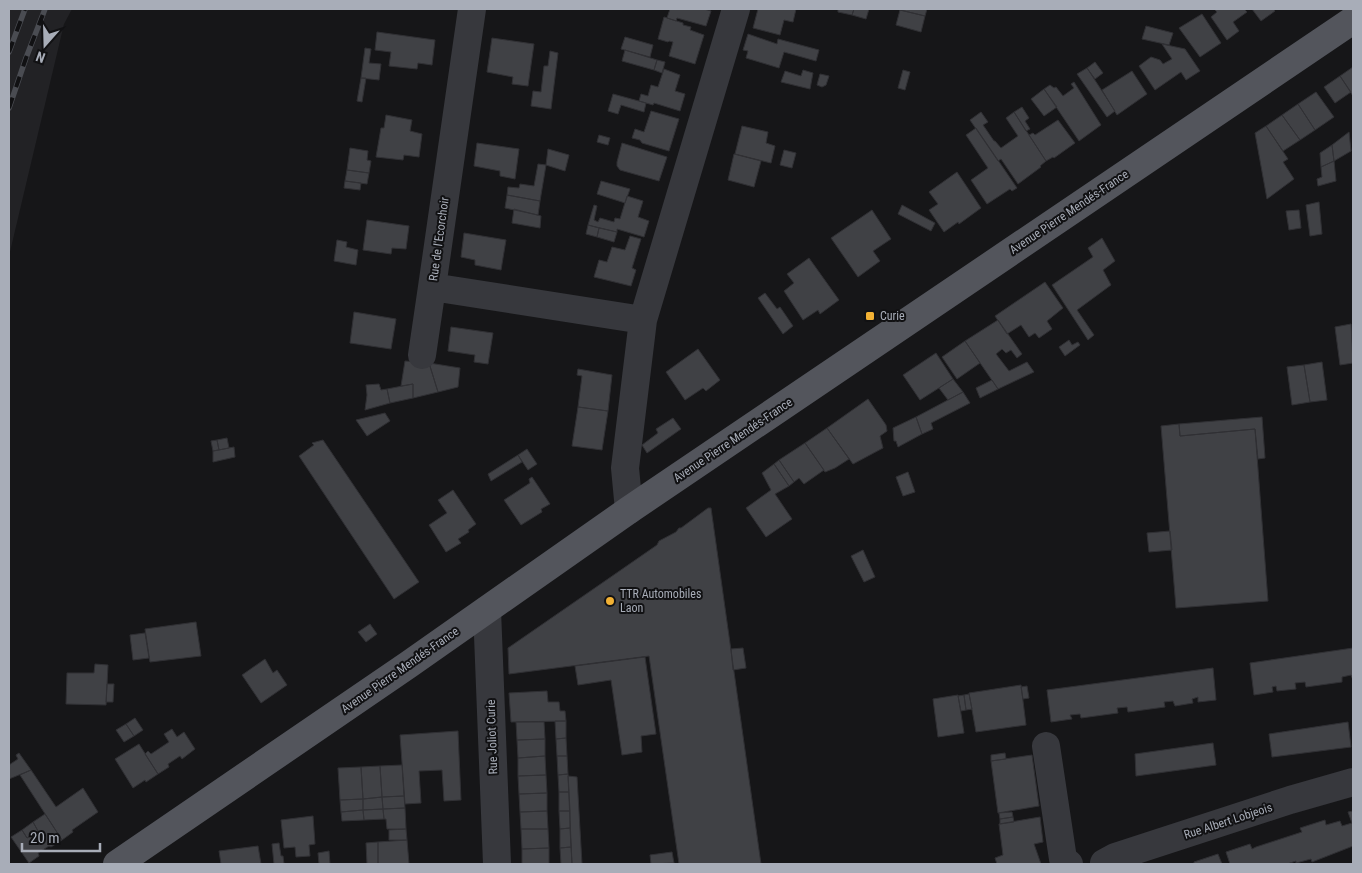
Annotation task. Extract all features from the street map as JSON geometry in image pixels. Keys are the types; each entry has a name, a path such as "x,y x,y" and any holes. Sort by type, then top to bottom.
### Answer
{"main road":[{"name":"Avenue Pierre Mendés-France","path":"117,864 629,510 1353,20"}],"street":[{"name":"Rue de l'Ecorchoir","path":"472,9 432,287 643,320"},
{"path":"629,510 625,468 643,320 736,9"},
{"path":"422,355 432,287"},
{"name":"Rue Joliot Curie","path":"487,610 497,864"},
{"path":"1046,746 1063,859 1069,864"},
{"name":"Rue Albert Lobjeois","path":"1097,864 1290,800 1353,782"}],"shaded area":[{"path":"9,9 72,9 64,24 9,256"}],"building":[{"path":"670,9 704,9 711,11 706,26 677,18 676,21 667,18"},
{"path":"758,9 796,9 793,22 784,20 780,35 753,28"},
{"path":"838,9 854,9 852,15 838,12"},
{"path":"854,9 869,9 866,19 852,15"},
{"path":"900,9 927,9 925,16"},
{"path":"1214,9 1244,9 1247,12 1233,22 1239,31 1227,40 1211,17 1217,12"},
{"path":"1252,9 1273,9 1275,11 1261,21"},
{"path":"900,10 925,16 921,32 896,25"},
{"path":"1202,14 1221,43 1200,57 1179,28"},
{"path":"664,17 683,23 683,25 691,27 690,30 704,35 695,64 669,56 673,42 658,39"},
{"path":"1146,26 1173,33 1169,45 1142,39"},
{"path":"377,32 435,40 432,65 418,63 417,69 389,66 391,52 375,50"},
{"path":"748,34 777,44 778,39 819,50 816,61 784,52 779,68 746,58 748,51 743,50"},
{"path":"625,37 653,45 650,57 621,49"},
{"path":"492,38 534,44 528,86 512,84 513,77 487,72"},
{"path":"1162,44 1185,49 1200,71 1186,80 1181,72 1155,90 1139,66 1151,57 1160,60 1163,64 1172,59"},
{"path":"365,48 371,49 369,63 381,64 379,80 361,78"},
{"path":"625,50 657,60 654,70 622,61"},
{"path":"550,51 558,53 551,109 531,106 533,91 541,92 544,66 548,66"},
{"path":"657,60 665,62 662,73 654,70"},
{"path":"1095,62 1103,73 1095,79 1087,68"},
{"path":"1353,67 1353,96 1340,76"},
{"path":"1087,68 1115,111 1107,117 1077,74"},
{"path":"664,69 680,75 675,91 685,94 680,111 654,103 653,105 639,101 641,94 648,96 651,85 658,87"},
{"path":"803,70 813,73 810,89 781,82 785,71 801,76"},
{"path":"903,70 910,72 905,90 898,88"},
{"path":"1132,71 1147,94 1117,115 1102,90"},
{"path":"820,74 829,76 826,85 822,87 817,85"},
{"path":"1340,76 1351,92 1335,103 1324,87"},
{"path":"361,78 366,78 362,102 357,101"},
{"path":"1074,82 1101,125 1079,141 1044,89 1050,85 1054,88 1056,87 1063,96 1074,88 1071,84"},
{"path":"1044,89 1057,107 1044,116 1031,99"},
{"path":"1316,92 1334,117 1315,130 1298,104"},
{"path":"613,94 646,103 644,112 621,105 618,114 608,111"},
{"path":"1298,104 1315,130 1300,140 1282,115"},
{"path":"1022,107 1029,118 1025,121 1030,129 1026,131 1014,112"},
{"path":"651,111 679,119 669,151 632,138 635,129 644,132"},
{"path":"981,112 988,122 983,125 1001,148 1018,136 1006,118 1014,112 1046,161 1018,184 1001,159 998,161 970,120"},
{"path":"386,115 412,120 410,131 422,134 419,157 404,155 403,160 376,157 381,128 384,128"},
{"path":"1282,115 1300,140 1283,151 1266,126"},
{"path":"1058,120 1075,143 1054,158 1046,161 1029,135 1033,133 1035,135"},
{"path":"742,126 768,132 766,143 775,146 771,163 735,154"},
{"path":"1266,126 1288,159 1283,162 1294,179 1267,199 1255,133"},
{"path":"976,128 1017,188 1012,191 1010,189 987,204 971,180 988,168 966,135"},
{"path":"1349,132 1351,151 1334,161 1332,145"},
{"path":"599,135 610,138 608,145 597,142"},
{"path":"477,143 519,149 515,179 500,176 500,171 474,166"},
{"path":"622,143 667,157 659,181 620,170 617,162"},
{"path":"1332,145 1334,161 1321,167 1320,153"},
{"path":"350,148 368,151 367,160 371,161 369,173 347,170"},
{"path":"548,149 569,155 565,171 546,165"},
{"path":"784,150 796,153 792,168 780,165"},
{"path":"734,154 761,161 754,187 728,180"},
{"path":"1334,161 1336,181 1318,186 1317,179 1322,177 1321,167"},
{"path":"538,164 546,165 540,201 507,195 508,187 519,188 520,184 534,186"},
{"path":"347,170 369,173 367,184 345,181"},
{"path":"957,172 981,208 944,232 929,210 938,204 929,192"},
{"path":"345,181 361,183 360,190 344,188"},
{"path":"601,181 630,189 625,203 597,194"},
{"path":"507,195 540,201 538,215 505,208"},
{"path":"627,196 643,201 638,217 649,221 644,237 617,229 617,232 588,225 594,205 597,206 594,220 598,222 600,218 614,222 615,218 620,219"},
{"path":"1319,202 1322,234 1310,236 1306,205"},
{"path":"902,205 935,223 931,231 898,214"},
{"path":"514,209 541,216 540,228 512,223"},
{"path":"872,210 891,239 873,251 880,261 858,277 831,238"},
{"path":"1299,210 1301,228 1289,230 1286,211"},
{"path":"367,220 409,226 406,249 392,248 391,254 363,250"},
{"path":"588,225 599,228 597,237 586,234"},
{"path":"599,228 617,232 614,242 597,237"},
{"path":"464,233 506,240 501,270 475,265 475,260 461,257"},
{"path":"630,236 641,239 632,268 636,270 631,286 594,277 599,260 607,262 612,247 625,250"},
{"path":"1102,238 1115,261 1103,270 1111,285 1077,310 1094,335 1088,340 1052,285 1093,257 1088,248"},
{"path":"337,240 347,242 346,247 358,250 356,265 334,261"},
{"path":"809,258 839,300 820,314 818,310 803,320 784,291 794,283 787,274"},
{"path":"1045,282 1063,308 1047,321 1052,329 1039,338 1035,333 1029,337 1021,325 1007,334 995,316"},
{"path":"765,293 777,309 780,307 793,326 783,334 758,298"},
{"path":"354,312 396,319 391,349 350,343"},
{"path":"998,320 1022,354 1017,358 1011,350 1006,353 1002,349 996,354 1009,371 1027,362 1034,372 998,389 965,341"},
{"path":"1351,324 1353,363 1340,365 1335,327"},
{"path":"451,327 493,333 488,364 474,362 475,355 448,351"},
{"path":"1069,340 1072,345 1078,342 1080,345 1065,356 1059,347"},
{"path":"965,341 980,363 957,379 942,357"},
{"path":"698,349 720,380 706,391 703,388 685,400 666,372"},
{"path":"936,353 953,379 920,400 903,375"},
{"path":"405,361 429,363 438,392 413,398 413,384 401,386"},
{"path":"1322,362 1327,400 1310,402 1304,365"},
{"path":"429,363 460,368 458,387 438,392"},
{"path":"1304,365 1310,402 1292,405 1287,367"},
{"path":"578,369 612,375 608,411 578,407 582,376 577,375"},
{"path":"953,379 963,392 948,400 939,388"},
{"path":"992,380 998,389 980,398 976,388"},
{"path":"379,384 381,390 387,389 390,403 365,410 366,385"},
{"path":"413,384 413,398 390,403 387,389"},
{"path":"963,392 970,403 931,423 933,429 922,434 916,417"},
{"path":"868,399 886,425 887,431 880,436 883,448 853,464 827,428"},
{"path":"578,407 608,411 602,450 572,446"},
{"path":"385,413 390,421 367,436 356,420"},
{"path":"916,417 922,434 898,447 896,441 894,441 893,428"},
{"path":"1262,417 1265,458 1258,459 1255,429 1180,436 1179,424"},
{"path":"673,418 681,429 647,453 642,445 658,433 656,429"},
{"path":"1179,424 1180,436 1255,429 1268,601 1176,608 1161,426"},
{"path":"827,428 849,459 825,472 805,443"},
{"path":"227,438 229,448 219,450 217,440"},
{"path":"217,440 219,450 213,451 211,441"},
{"path":"323,440 419,582 394,599 299,456 314,445 312,443"},
{"path":"805,443 824,470 804,484 799,478 794,482 779,460"},
{"path":"234,447 235,457 213,462 213,451"},
{"path":"527,449 537,464 528,470 518,455"},
{"path":"518,455 522,462 491,481 488,474"},
{"path":"779,460 794,482 789,486 774,464"},
{"path":"774,464 789,486 775,494 792,519 766,537 746,508 771,490 762,473"},
{"path":"908,472 915,492 903,496 896,477"},
{"path":"532,477 550,504 541,509 542,512 521,525 504,500 530,483 529,479"},
{"path":"453,490 476,524 468,530 469,532 458,539 461,543 446,552 429,525 447,513 438,500"},
{"path":"708,508 711,508 761,864 679,864 649,656 509,674 508,648"},
{"path":"1170,531 1172,550 1149,552 1147,533"},
{"path":"863,550 875,577 864,582 851,556"},
{"path":"196,622 201,656 150,662 145,629"},
{"path":"370,624 377,634 366,642 358,632"},
{"path":"145,633 149,658 133,660 130,635"},
{"path":"743,648 746,668 733,670 731,649"},
{"path":"1353,648 1353,680 1351,675 1342,677 1342,682 1306,687 1305,682 1295,683 1296,689 1277,691 1276,686 1272,687 1273,692 1254,695 1250,663"},
{"path":"645,657 656,734 641,736 642,752 622,755 611,680 578,685 575,666"},
{"path":"265,659 273,673 277,670 287,685 261,703 242,675"},
{"path":"95,664 108,665 106,705 66,704 67,673 94,673"},
{"path":"1213,668 1216,700 1198,702 1198,697 1192,699 1193,703 1175,706 1173,701 1164,702 1165,707 1128,712 1127,707 1117,708 1118,713 1081,718 1080,714 1070,715 1072,719 1051,722 1047,690"},
{"path":"107,684 114,684 113,702 106,702"},
{"path":"1021,685 1026,725 976,732 969,693"},
{"path":"1027,686 1029,698 1023,699 1021,687"},
{"path":"547,691 548,702 559,702 560,711 565,711 566,721 511,722 509,693"},
{"path":"969,694 972,709 966,710 964,695"},
{"path":"958,695 964,733 938,737 933,699"},
{"path":"964,695 966,710 961,711 958,696"},
{"path":"135,718 143,730 134,736 126,724"},
{"path":"555,721 566,721 566,738 556,739"},
{"path":"516,722 544,722 545,739 517,740"},
{"path":"1348,722 1351,747 1272,757 1269,734"},
{"path":"126,724 134,736 124,742 116,730"},
{"path":"172,729 177,737 184,732 195,749 182,759 180,756 168,764 169,767 158,774 145,754 148,751 151,754 169,742 164,734"},
{"path":"458,731 461,800 444,801 442,770 419,771 421,803 405,804 400,735"},
{"path":"566,738 567,756 557,756 556,739"},
{"path":"545,739 545,756 518,758 517,740"},
{"path":"1213,743 1216,765 1136,776 1135,754"},
{"path":"139,744 158,774 133,788 115,759"},
{"path":"19,753 31,770 9,779 9,765 18,759 16,755"},
{"path":"1005,753 1006,759 991,761 991,755"},
{"path":"1032,755 1039,806 998,813 991,761"},
{"path":"545,756 546,775 518,776 518,758"},
{"path":"557,756 567,756 568,774 558,775"},
{"path":"402,765 404,796 382,797 380,766"},
{"path":"380,766 382,797 363,799 361,767"},
{"path":"361,767 363,799 340,800 338,768"},
{"path":"31,770 56,807 83,788 98,812 72,830 73,832 62,840 20,775"},
{"path":"568,774 569,792 559,792 558,775"},
{"path":"546,775 547,793 519,794 518,776"},
{"path":"568,776 577,777 582,864 572,864"},
{"path":"559,792 569,792 570,811 559,811"},
{"path":"547,793 547,811 520,812 519,794"},
{"path":"404,796 405,808 383,809 382,797"},
{"path":"382,797 383,809 363,810 363,799"},
{"path":"363,799 363,810 341,812 340,800"},
{"path":"405,808 406,829 387,829 383,809"},
{"path":"383,809 384,819 364,820 363,810"},
{"path":"363,810 364,820 342,821 341,812"},
{"path":"547,811 548,829 521,829 520,812"},
{"path":"559,811 570,811 570,828 560,829"},
{"path":"1353,811 1353,846 1312,862 1311,859 1287,864 1230,864 1226,852 1250,844 1252,849 1302,832 1300,828 1325,820 1326,825 1340,821 1342,826 1352,823 1348,812"},
{"path":"1012,812 1013,817 1000,819 999,813"},
{"path":"45,814 62,840 38,853 39,856 29,863 11,837 22,830 27,838 38,831 33,822"},
{"path":"313,816 315,844 309,845 310,856 296,857 295,847 284,848 281,820"},
{"path":"1013,817 1014,822 1000,824 1000,819"},
{"path":"1040,817 1043,842 1034,844 1041,864 997,864 995,858 1003,855 999,824"},
{"path":"33,822 38,831 27,838 22,830"},
{"path":"570,828 571,847 560,848 560,829"},
{"path":"406,829 407,840 389,840 389,830"},
{"path":"521,829 548,829 549,848 522,849"},
{"path":"407,840 409,864 378,864 378,842"},
{"path":"378,842 378,864 367,864 366,843"},
{"path":"279,843 284,864 274,864 272,844"},
{"path":"258,846 261,864 221,864 219,851"},
{"path":"571,847 572,864 561,864 560,848"},
{"path":"549,848 549,864 522,864 522,849"},
{"path":"329,851 330,864 319,864 318,853"},
{"path":"672,852 674,863 651,864 650,855"},
{"path":"1218,854 1222,864 1194,864 1194,862"}],"railway":[{"path":"9,52 25,9"},
{"path":"9,108 45,9"}],"place":[{"name":"Curie","path":"870,316"},
{"name":"TTR Automobiles Laon","path":"610,601"}]}
